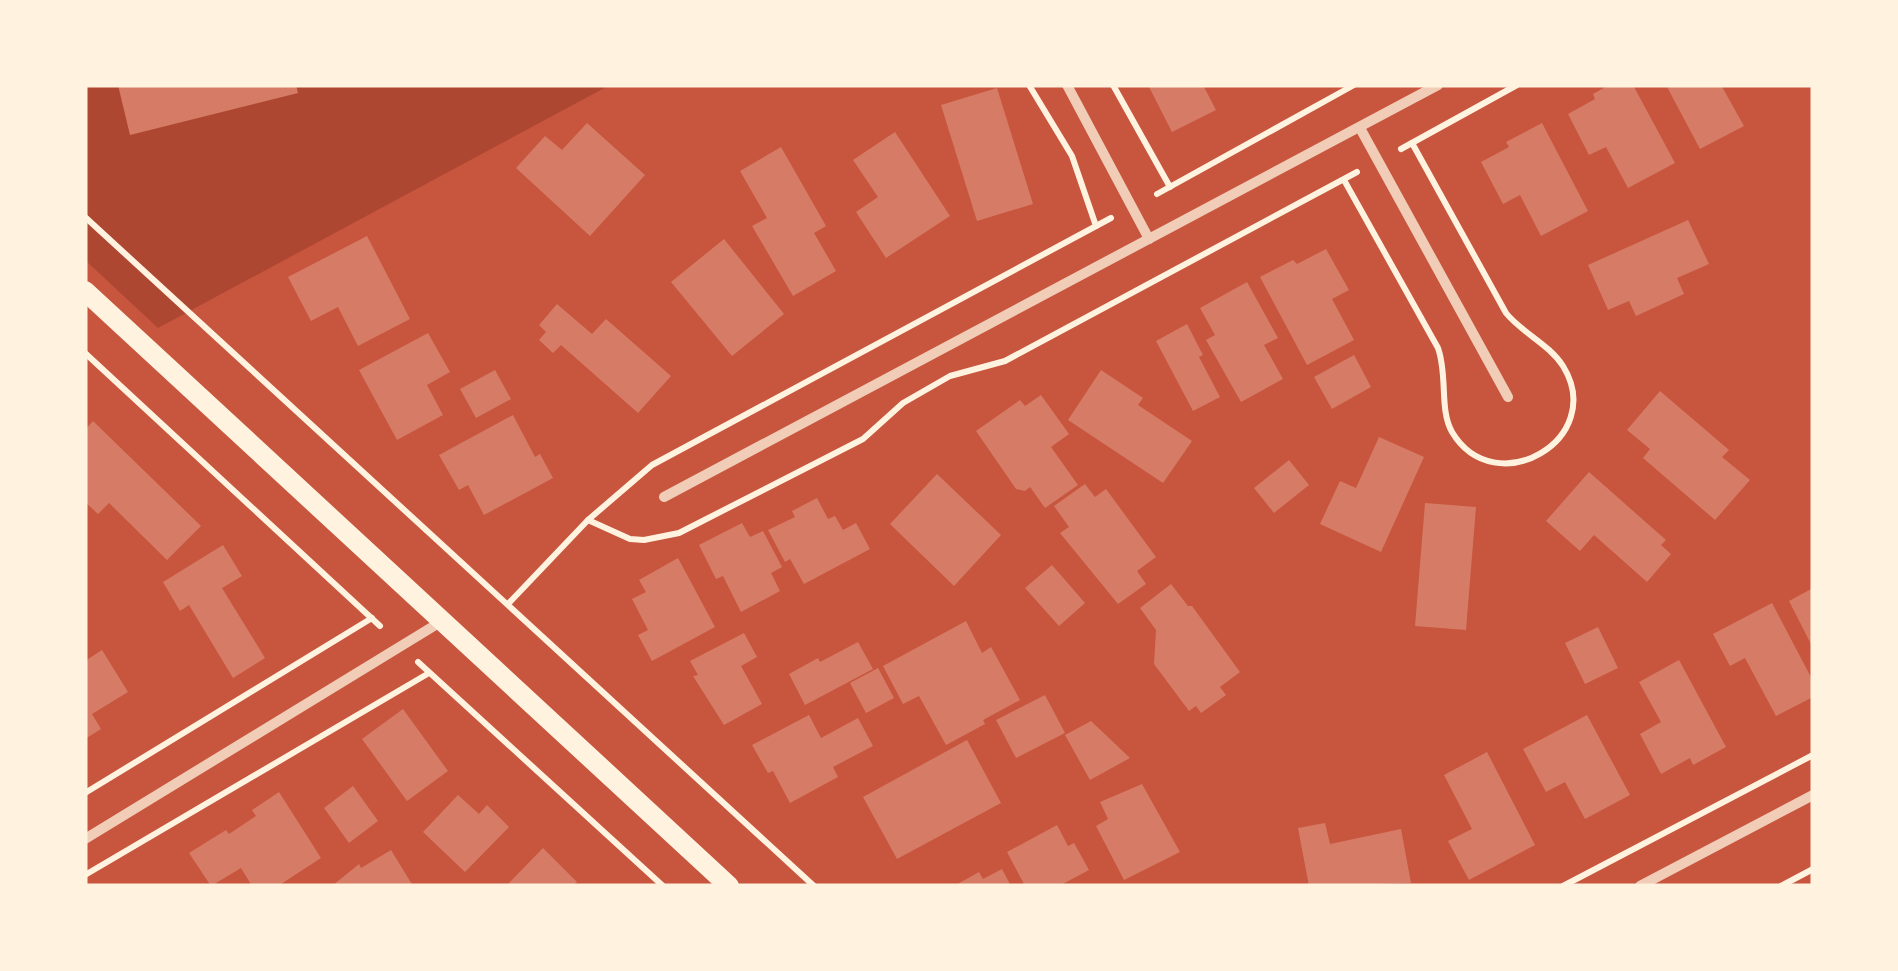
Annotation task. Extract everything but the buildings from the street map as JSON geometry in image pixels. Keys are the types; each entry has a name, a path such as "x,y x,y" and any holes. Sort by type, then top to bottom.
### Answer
{"main road":[{"path":"85,291 728,886"}],"street":[{"path":"1068,85 1149,239"},
{"path":"664,497 1438,85"},
{"path":"1360,128 1508,398"},
{"path":"85,838 442,622"},
{"path":"1640,886 1813,796"}],"path":[{"path":"1029,85 1048,120 1062,135 1096,226 1111,218"},
{"path":"1113,85 1170,187"},
{"path":"1157,194 1354,85"},
{"path":"1401,149 1518,85"},
{"path":"588,520 630,539 679,533 863,439 903,404 950,376 1004,361 1358,172"},
{"path":"85,217 814,886"},
{"path":"85,353 380,626"},
{"path":"85,793 372,618"},
{"path":"418,662 663,886"},
{"path":"85,874 429,673"},
{"path":"1563,886 1813,755"},
{"path":"1781,886 1813,869"}],"shaded area":[{"path":"85,85 610,85 158,328 85,260"}]}
